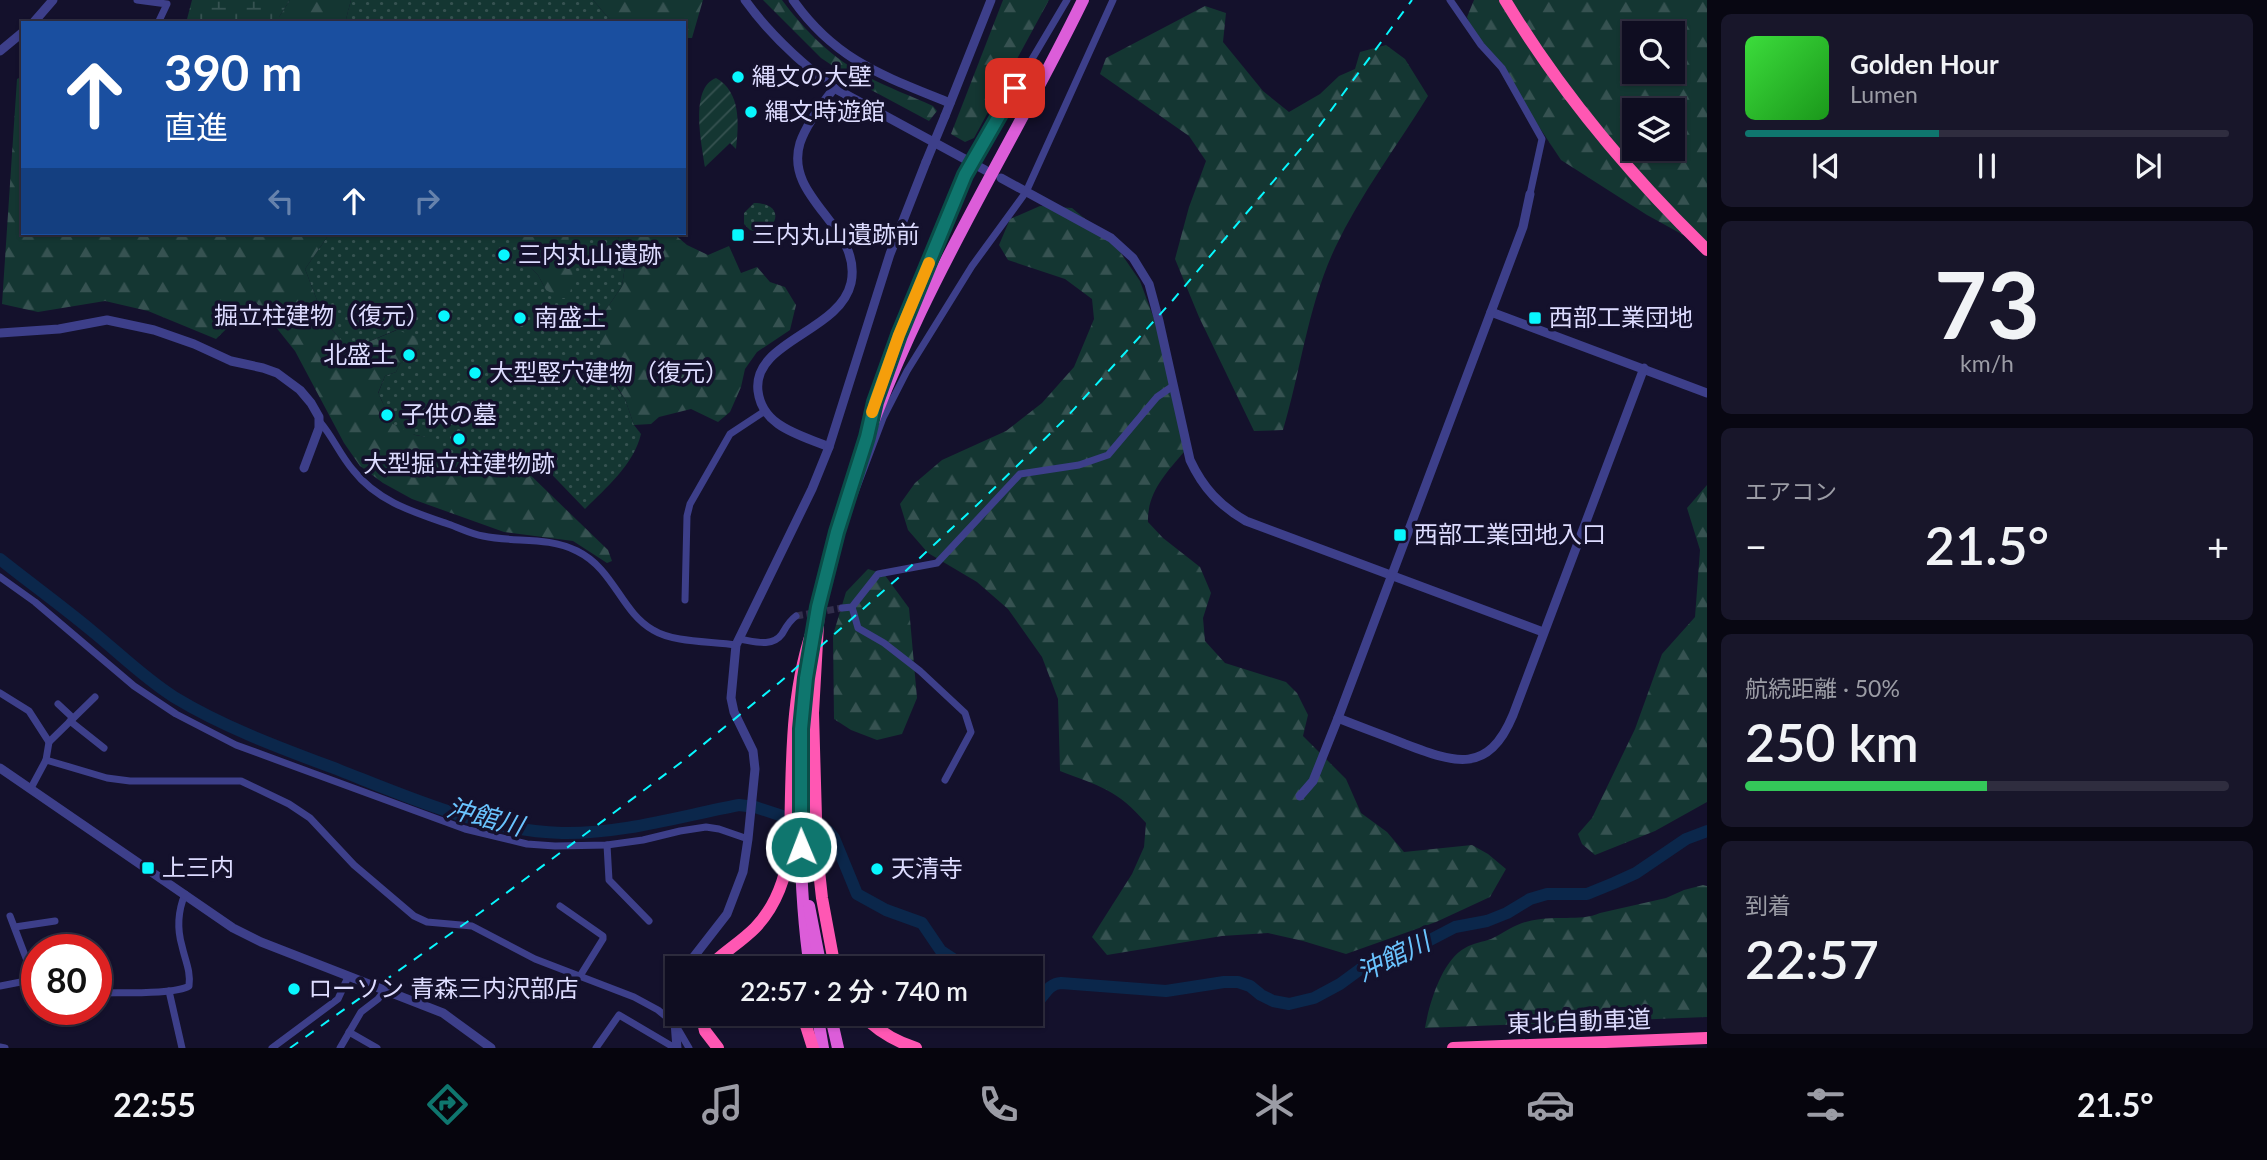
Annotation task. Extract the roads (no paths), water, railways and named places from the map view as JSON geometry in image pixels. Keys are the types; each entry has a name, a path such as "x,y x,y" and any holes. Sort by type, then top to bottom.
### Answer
{"highway":[{"path":"808,956 795,845 799,681 837,532 867,437 921,310 1083,0"},
{"path":"1505,0 1564,89 1606,144 1707,250"},
{"path":"817,613 813,713 817,853 833,956"},
{"path":"722,956 755,928 776,900 795,845"},
{"path":"795,845 818,956"},
{"path":"695,1026 709,1048"},
{"path":"704,1026 718,1048"},
{"path":"806,1026 813,1048"},
{"path":"819,1026 823,1048"},
{"path":"833,1026 838,1048"},
{"path":"872,1026 885,1035 916,1048"},
{"name":"東北自動車道","path":"1453,1048 1707,1038"}],"street":[{"path":"35,21 53,0"},
{"path":"137,0 167,4 159,21"},
{"path":"745,0 780,43 834,88 985,170"},
{"path":"793,0 815,29 859,64 950,103"},
{"path":"694,956 727,914 743,872 755,785 753,751 730,698 737,642 812,489 829,447 890,254 991,0"},
{"path":"867,437 875,402 899,335 971,162 1067,0"},
{"path":"837,532 849,512 883,418 907,371 972,266 1026,192 1113,0"},
{"path":"1300,796 1313,781 1338,718 1523,227 1542,139 1502,68 1481,45 1450,0"},
{"path":"0,51 21,34"},
{"path":"829,447 774,422 765,411 758,391 758,382 764,365 779,350 833,313 846,295 850,284 852,261 847,248 807,191 798,169 800,145 805,132 834,88"},
{"path":"1001,178 1111,238 1143,271 1154,300 1190,460 1196,474 1216,500 1246,521 1543,632"},
{"path":"1491,312 1707,393"},
{"path":"0,333 59,329 107,320 155,330 230,360 276,373 300,390 316,410 320,422 353,471 365,484 396,505 483,536 543,540 576,550 602,569 636,615 654,631 680,638 771,643 779,638 796,616"},
{"path":"1338,718 1450,760 1476,757 1488,751 1505,734 1644,368"},
{"path":"842,608 852,607 878,574 937,563 1020,474 1079,465 1108,455 1157,397 1173,386"},
{"path":"685,600 687,516 690,504 730,434 765,411"},
{"path":"304,468 320,422"},
{"path":"0,577 35,601 110,667 157,702 236,745 360,793 465,829 527,844 607,845 706,827 748,834"},
{"path":"852,607 858,628 884,643 920,671 965,713 971,732 945,780"},
{"path":"0,693 29,711 49,742"},
{"path":"32,788 46,760 49,742 95,697"},
{"path":"58,704 104,748"},
{"path":"46,760 107,778 130,781 241,781 289,804 310,818 354,865 414,916 428,922 472,926 535,959 634,997 665,1015"},
{"path":"0,768 233,928 261,942 443,1013 491,1048"},
{"path":"607,845 609,880 649,921"},
{"path":"112,993 169,991 189,986 191,976 181,945 179,922 180,906 186,894"},
{"path":"559,906 603,936 580,976"},
{"path":"10,916 21,943"},
{"path":"15,927 55,922"},
{"path":"272,1048 338,999 348,977"},
{"path":"0,986 21,982"},
{"path":"340,1048 361,1012 378,999 384,990"},
{"path":"169,991 182,1048"},
{"path":"596,1048 619,1015 676,1048"},
{"path":"676,1026 676,1048"},
{"path":"677,1026 689,1048"},
{"path":"349,1032 377,1048"}],"waterway":[{"name":"沖館川","path":"0,559 152,682 193,708 276,746 448,811 476,820 533,831 584,833 651,824 739,805 755,807 828,831 834,838 857,894 886,910 922,923 941,951 949,956"},
{"name":"沖館川","path":"1043,995 1051,986 1061,983 1166,991 1238,982 1250,986 1273,1001 1289,1004 1314,998 1340,984 1370,962 1407,952 1455,927 1487,921 1530,899 1547,894 1587,894 1614,883 1636,873 1686,839 1707,831"}],"tunnel":[{"path":"796,616 842,608"}],"railway":[{"path":"290,1048 481,912 683,761 780,682 977,505 1065,419 1173,300 1315,132 1412,0"}],"place":[{"name":"縄文の大壁","path":"738,77"},
{"name":"縄文時遊館","path":"751,112"},
{"name":"三内丸山遺跡前","path":"738,235"},
{"name":"三内丸山遺跡","path":"504,255"},
{"name":"掘立柱建物（復元）","path":"444,316"},
{"name":"南盛土","path":"520,318"},
{"name":"西部工業団地","path":"1535,318"},
{"name":"北盛土","path":"409,355"},
{"name":"大型竪穴建物（復元）","path":"475,373"},
{"name":"子供の墓","path":"387,415"},
{"name":"大型掘立柱建物跡","path":"459,439"},
{"name":"西部工業団地入口","path":"1400,535"},
{"name":"上三内","path":"148,868"},
{"name":"天清寺","path":"877,869"},
{"name":"ローソン 青森三内沢部店","path":"294,989"}]}
